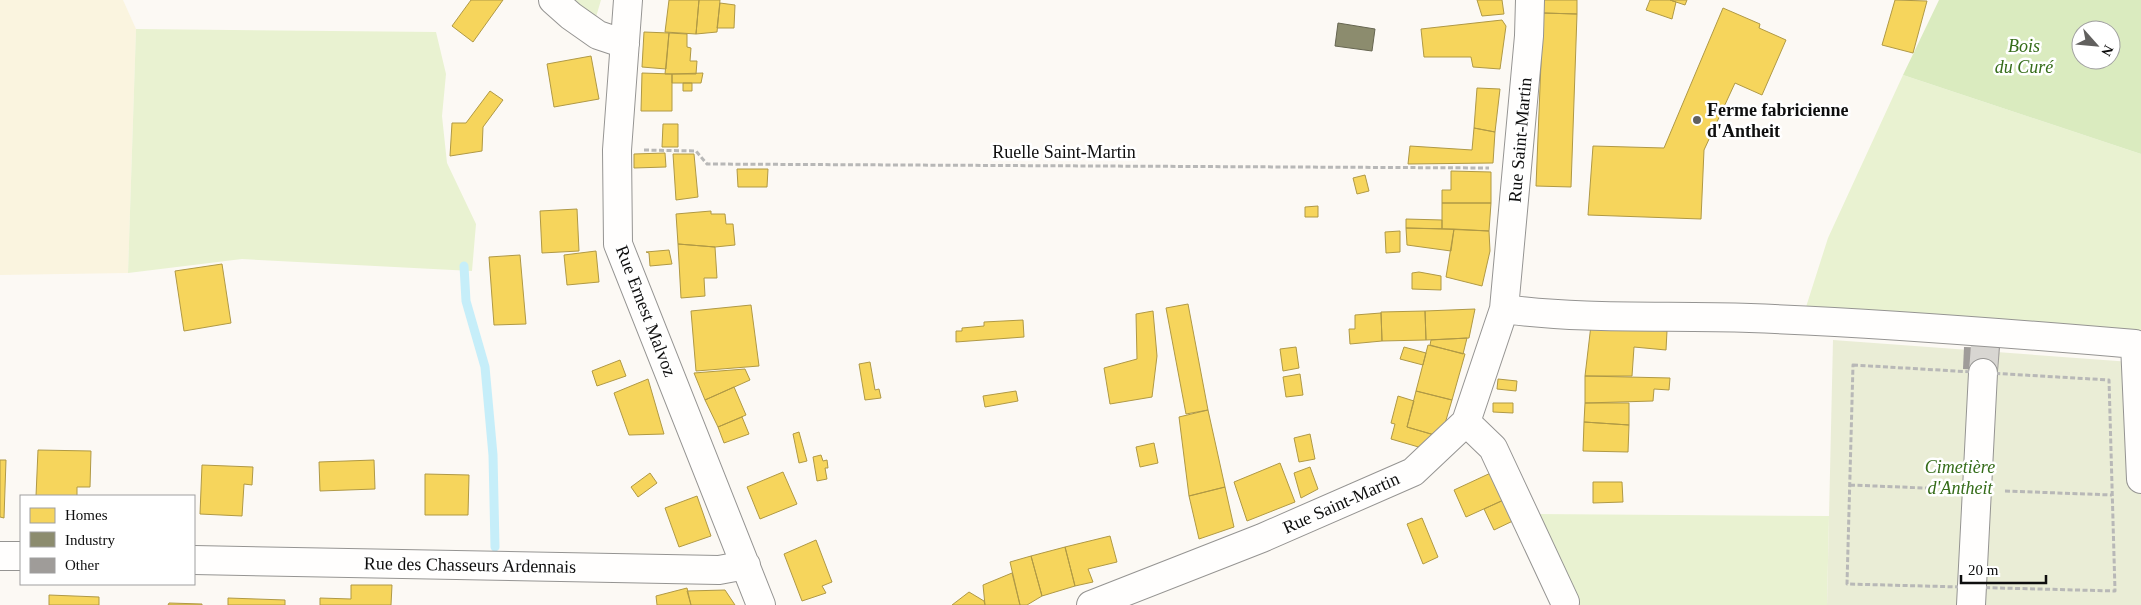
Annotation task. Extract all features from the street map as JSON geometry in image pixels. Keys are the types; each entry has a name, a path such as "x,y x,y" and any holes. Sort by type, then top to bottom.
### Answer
{"street":[{"path":"553,0 571,16 598,35 625,44"},
{"name":"Rue Ernest Malvoz","path":"628,0 617,150 618,244 761,605"},
{"name":"Rue Saint-Martin","path":"1091,605 1262,538 1412,472 1466,422 1504,309 1529,36 1530,0"},
{"path":"1504,309 1550,314 1750,318 1986,331 2138,345 2141,479"},
{"path":"1971,605 1984,373"},
{"path":"1466,422 1493,448 1565,602"},
{"path":"0,556 20,556"},
{"name":"Rue des Chasseurs Ardennais","path":"195,560 719,570 746,565"}],"path":[{"name":"Ruelle Saint-Martin","path":"617,150 696,150 707,164 1517,168"}],"shaded area":[{"path":"0,0 123,0 136,29 128,273 0,275"}],"green space":[{"path":"568,0 601,0 596,17"},
{"name":"Bois du Curé","path":"1939,0 2141,0 2141,154 1903,75"},
{"path":"136,29 436,32 446,74 442,116 447,163 476,224 472,271 242,259 128,273"},
{"path":"1903,75 2141,154 2141,332 1806,307 1828,238"},
{"name":"Cimetière d'Antheit","path":"1833,340 2131,362 2141,484 2141,605 1827,605"},
{"path":"1534,514 1829,516 1827,605 1557,605"}],"building: Homes":[{"path":"471,0 503,0 473,42 452,26"},
{"path":"669,0 699,0 696,34 665,32"},
{"path":"699,0 720,0 717,32 696,34"},
{"path":"1477,0 1502,0 1504,14 1482,16"},
{"path":"1543,0 1577,0 1577,14 1543,13"},
{"path":"1650,0 1670,0 1676,2 1672,19 1646,10"},
{"path":"1670,0 1687,0 1685,5"},
{"path":"1895,0 1927,1 1913,53 1882,45"},
{"path":"720,3 735,5 734,28 717,28"},
{"name":"Ferme fabricienne d'Antheit","path":"1723,8 1760,24 1759,28 1786,40 1762,95 1735,83 1704,150 1701,219 1588,215 1593,146 1664,148"},
{"path":"1543,13 1577,14 1571,187 1536,186"},
{"path":"1502,20 1506,26 1500,69 1473,67 1471,57 1424,57 1421,29"},
{"path":"644,32 669,33 666,69 642,67"},
{"path":"669,33 687,34 687,47 691,48 690,61 697,61 696,74 665,74"},
{"path":"591,56 599,99 554,107 547,64"},
{"path":"642,73 672,74 672,111 641,111"},
{"path":"703,73 701,83 672,83 672,74"},
{"path":"683,83 692,83 692,91 683,91"},
{"path":"1477,88 1500,89 1495,132 1474,128"},
{"path":"490,91 503,100 483,127 482,151 450,156 452,123 466,123"},
{"path":"663,124 678,124 678,147 662,147"},
{"path":"1474,128 1495,132 1493,163 1408,164 1410,146 1472,150"},
{"path":"665,153 666,167 634,168 634,154"},
{"path":"673,154 694,154 698,197 676,200"},
{"path":"737,169 768,169 767,187 738,187"},
{"path":"1451,171 1491,172 1491,203 1442,203 1442,190 1451,190"},
{"path":"1365,175 1369,191 1357,194 1353,178"},
{"path":"1442,203 1491,203 1489,231 1442,229"},
{"path":"1318,206 1318,217 1305,217 1305,207"},
{"path":"577,209 579,251 542,253 540,211"},
{"path":"711,211 711,214 725,214 726,224 733,224 735,245 715,247 678,244 676,214"},
{"path":"1406,219 1442,220 1442,229 1406,228"},
{"path":"1406,228 1454,229 1451,251 1407,245"},
{"path":"1454,229 1489,231 1490,251 1482,286 1446,277"},
{"path":"1400,231 1400,252 1386,253 1385,232"},
{"path":"678,244 715,247 717,278 704,278 705,296 681,298"},
{"path":"669,250 672,264 650,266 649,253 646,252"},
{"path":"596,251 599,282 567,285 564,255"},
{"path":"520,255 526,324 494,325 489,257"},
{"path":"222,264 231,323 184,331 175,271"},
{"path":"1419,272 1441,276 1441,290 1412,289 1412,273"},
{"path":"1188,304 1208,410 1186,414 1166,308"},
{"path":"751,305 759,366 696,371 691,311"},
{"path":"1475,309 1469,338 1426,340 1425,311"},
{"path":"1153,311 1157,356 1152,397 1110,404 1104,368 1137,359 1136,314"},
{"path":"1425,311 1426,340 1382,341 1381,312"},
{"path":"1381,313 1382,341 1350,344 1349,329 1355,329 1355,315"},
{"path":"1023,320 1024,337 956,342 956,331 962,331 962,328 984,326 984,322"},
{"path":"1591,325 1667,331 1666,350 1634,347 1632,376 1585,376"},
{"path":"1467,338 1463,354 1430,345 1431,340"},
{"path":"1428,345 1465,354 1452,400 1416,391"},
{"path":"1296,347 1299,368 1283,371 1280,349"},
{"path":"1404,347 1426,353 1423,365 1400,359"},
{"path":"620,360 626,376 597,386 592,371"},
{"path":"870,362 875,390 879,389 881,398 865,400 859,364"},
{"path":"745,369 750,380 705,400 694,373"},
{"path":"1300,374 1303,395 1286,397 1283,377"},
{"path":"1585,376 1670,378 1669,390 1654,389 1653,401 1585,403"},
{"path":"648,379 664,434 629,435 614,393"},
{"path":"1498,379 1517,381 1516,391 1497,389"},
{"path":"734,387 746,415 718,427 705,400"},
{"path":"1016,391 1018,401 985,407 983,396"},
{"path":"1416,391 1452,400 1441,437 1407,427"},
{"path":"1398,396 1414,401 1407,427 1438,436 1431,443 1424,442 1422,448 1391,439 1395,424 1391,423"},
{"path":"1493,403 1513,403 1513,413 1493,412"},
{"path":"1585,403 1629,403 1629,425 1584,422"},
{"path":"1208,410 1225,487 1189,496 1179,417"},
{"path":"742,417 749,434 724,443 718,427"},
{"path":"1584,422 1629,425 1628,452 1583,451"},
{"path":"799,432 807,461 799,463 793,434"},
{"path":"1310,434 1315,459 1299,462 1294,438"},
{"path":"1154,443 1158,463 1140,467 1136,447"},
{"path":"38,450 91,451 90,487 77,487 77,495 36,495"},
{"path":"821,455 823,461 827,460 828,468 825,468 827,479 817,481 813,457"},
{"path":"0,460 6,460 4,518 0,517"},
{"path":"374,460 375,489 320,491 319,462"},
{"path":"1280,463 1295,502 1247,521 1234,482"},
{"path":"202,465 253,467 252,485 244,484 242,516 200,514"},
{"path":"1310,467 1318,489 1301,498 1294,473"},
{"path":"1495,471 1508,498 1466,517 1454,490"},
{"path":"783,472 797,504 760,519 747,487"},
{"path":"650,473 657,483 638,497 631,487"},
{"path":"425,474 469,475 468,515 425,515"},
{"path":"1593,482 1622,482 1623,502 1593,503"},
{"path":"1225,487 1234,527 1199,539 1189,496"},
{"path":"697,496 711,536 679,547 665,508"},
{"path":"1508,498 1517,519 1494,530 1484,509"},
{"path":"1422,518 1438,557 1423,564 1407,524"},
{"path":"1110,536 1117,562 1088,569 1093,582 1075,586 1065,547"},
{"path":"816,540 832,582 822,586 826,593 802,601 784,554"},
{"path":"1065,547 1075,586 1042,596 1031,556"},
{"path":"1031,556 1042,596 1027,605 1020,605 1010,562"},
{"path":"1012,573 1020,605 985,605 983,585"},
{"path":"351,585 392,585 391,605 320,605 320,598 351,599"},
{"path":"687,588 691,605 657,605 656,596"},
{"path":"725,590 735,605 691,605 687,591"},
{"path":"969,592 984,601 985,605 952,605"},
{"path":"49,595 99,597 99,605 49,605"},
{"path":"228,598 285,600 285,605 228,605"},
{"path":"169,603 202,604 202,605 168,605"}],"building: Industry":[{"path":"1338,23 1375,29 1372,51 1335,46"}],"building: Other":[{"path":"1964,347 2000,348 1998,371 1963,369"}],"waterway":[{"path":"464,266 466,301 485,367 493,455 495,547"}],"tunnel":[{"path":"1983,373 1986,331"}],"place":[{"name":"Ferme fabricienne d'Antheit","path":"1697,120"}]}
